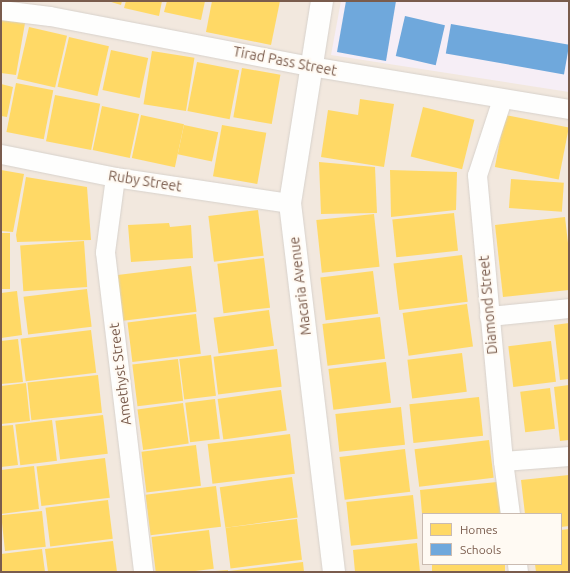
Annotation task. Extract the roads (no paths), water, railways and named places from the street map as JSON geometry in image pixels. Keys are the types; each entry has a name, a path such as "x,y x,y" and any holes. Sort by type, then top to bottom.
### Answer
{"street":[{"name":"Macaria Avenue","path":"322,1 310,66 290,203 334,572"},
{"name":"Tirad Pass Street","path":"1,10 50,16 310,66 569,109"},
{"name":"Diamond Street","path":"502,99 477,175 503,461 510,513"},
{"name":"Ruby Street","path":"1,154 115,177 290,203"},
{"name":"Amethyst Street","path":"115,177 105,252 143,572"},
{"path":"489,316 569,308"},
{"path":"503,461 569,456"}]}
